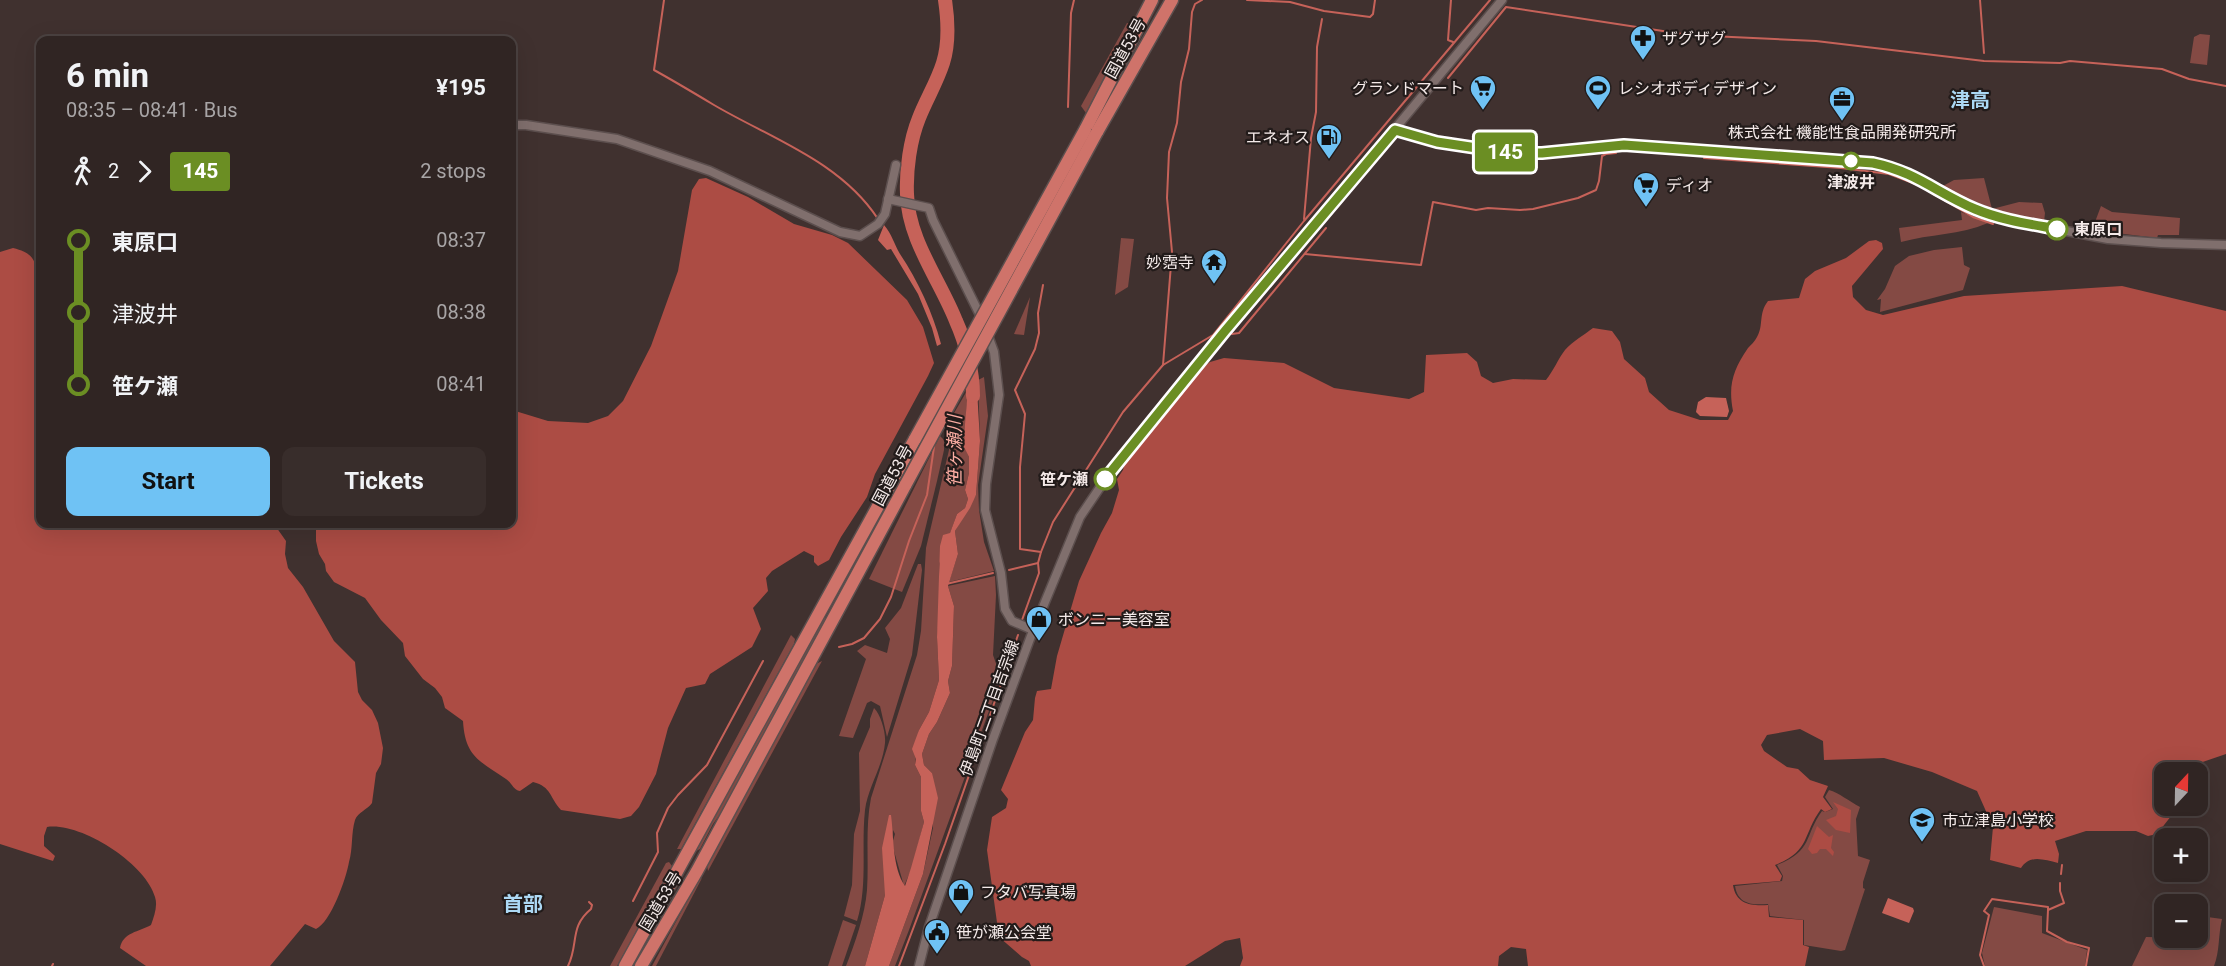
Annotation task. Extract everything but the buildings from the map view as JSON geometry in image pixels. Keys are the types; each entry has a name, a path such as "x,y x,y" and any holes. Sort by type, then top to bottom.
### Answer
{"highway":[{"name":"国道53号","path":"641,966 687,890 906,484 1091,131 1152,0"},
{"name":"国道53号","path":"625,966 915,439 1091,131 1172,0"}],"street":[{"name":"伊島町二丁目吉宗線","path":"919,966 929,927 993,739 1033,630 1080,518 1113,468 1502,0"},
{"path":"516,125 617,139 710,171 840,232 860,236 880,221 891,199 896,165"},
{"path":"1395,130 1437,142 1510,153 1542,153 1624,145 1873,163 1907,172 1958,201 2004,219 2108,238 2161,243 2226,245"},
{"path":"891,199 929,208 949,253 974,299 994,352 999,395 986,484 985,510 1001,573 1005,609 1012,621 1033,630"}],"shaded area":[{"path":"1127,23 1131,24 1086,113 1081,106"},
{"path":"2200,34 2210,35 2207,65 2190,63 2194,37"},
{"path":"706,178 748,197 794,224 832,235 848,243 907,300 923,327 934,363 875,474 867,497 829,560 818,566 814,562 814,556 804,551 772,571 766,578 768,591 753,608 761,629 752,647 710,674 705,684 686,688 668,728 656,774 639,807 631,816 620,819 561,810 544,787 533,782 520,791 475,757 467,743 463,721 445,708 442,697 423,679 405,656 403,643 381,620 365,598 334,582 326,571 319,554 315,528 516,528 516,411 548,421 588,423 608,416 623,401 651,346 678,271 692,190 699,179"},
{"path":"1984,178 1992,208 1967,199 1943,186 1954,180"},
{"path":"2019,202 2042,203 2045,213 2044,222 2018,216 1994,209"},
{"path":"2101,206 2112,212 2180,218 2179,235 2158,235 2157,238 2092,230"},
{"path":"1961,212 1988,223 1967,230 1901,242 1899,228 1962,220"},
{"path":"884,225 924,298 941,344 937,346 918,294 891,249 887,250 878,240"},
{"path":"1121,238 1134,239 1128,287 1115,295"},
{"path":"1876,240 1882,243 1883,249 1852,286 1853,297 1866,310 1883,315 1964,296 2122,286 2226,311 2226,754 2203,762 2154,762 2154,816 2171,816 2162,828 2154,828 2154,835 2148,836 2136,831 2086,831 2055,841 2059,854 2058,863 2033,859 2021,868 1990,860 1993,827 1977,791 1932,772 1884,758 1824,760 1823,741 1800,729 1767,735 1761,745 1764,751 1787,767 1798,769 1810,780 1828,786 1823,797 1832,809 1825,812 1821,809 1800,848 1787,860 1775,865 1782,876 1780,881 1733,885 1737,897 1746,903 1768,905 1769,917 1803,920 1803,945 1809,947 1805,966 1528,966 1526,949 1511,947 1499,956 1498,966 1240,966 1243,958 1240,938 1225,941 1185,966 1031,966 1029,961 999,937 987,850 992,817 1006,808 1008,799 1001,790 1025,732 1033,720 1037,691 1051,689 1057,656 1079,581 1112,513 1119,490 1117,479 1123,470 1126,458 1202,368 1210,362 1224,358 1284,363 1334,388 1409,399 1424,392 1426,355 1467,353 1477,362 1481,376 1493,383 1513,379 1546,380 1565,350 1593,328 1612,331 1620,342 1624,359 1645,378 1649,392 1669,410 1700,420 1728,420 1733,411 1731,393 1735,371 1757,337 1763,310 1768,301 1799,298 1805,279 1815,271 1846,258 1869,241"},
{"path":"1962,247 1964,265 1970,268 1963,290 1880,312 1881,299 1877,300 1885,289 1895,266 1909,256"},
{"path":"13,248 25,252 36,266 36,528 277,528 286,541 285,554 288,568 303,587 334,641 355,662 358,692 372,710 378,723 383,748 381,764 376,773 372,803 355,820 345,879 327,918 316,929 305,924 270,966 146,966 120,948 124,939 132,933 151,925 156,907 156,900 149,884 126,859 94,838 61,827 47,827 44,836 44,846 55,856 53,861 0,844 0,252"},
{"path":"1030,297 1024,335 1014,334"},
{"path":"976,372 980,441 976,495 955,531 958,554 948,586 954,606 952,666 948,681 950,693 929,734 922,754 924,765 932,773 938,798 923,874 889,966 865,966 885,895 882,848 889,815 891,815 898,870 905,886 924,822 921,811 921,777 915,765 916,759 912,749 929,712 939,680 937,637 940,546 943,535 950,533 957,514 965,508 968,499 965,490 969,473 969,457 964,447 965,424 968,389"},
{"path":"984,377 988,416 978,485 979,510 984,542 994,571 949,582 958,554 955,531 976,495 980,441 978,380"},
{"path":"968,389 964,446 969,457 969,473 965,490 968,499 965,508 957,514 939,564 937,637 939,680 929,712 919,730 915,765 921,777 921,811 924,822 912,868 904,886 892,844 895,834 893,830 885,895 865,966 846,966 866,900 868,821 871,798 917,655 921,631 926,548 949,450 946,427"},
{"path":"1706,397 1726,398 1729,411 1727,417 1700,416 1696,412 1698,402"},
{"path":"940,436 944,440 944,450 937,481 921,546 902,592 869,579"},
{"path":"918,564 921,564 922,570 912,655 887,737 880,706 871,701 867,703 853,738 839,736 866,659 857,651 865,645 887,653 890,639 885,628 901,608"},
{"path":"995,576 993,655 1001,678 895,966 889,966 923,874 933,828 932,773 924,765 922,754 929,734 950,693 948,681 952,666 954,606 948,586"},
{"path":"821,615 828,619 733,796 713,824 700,849 694,850"},
{"path":"791,635 795,639 794,644 681,849 677,849"},
{"path":"822,661 708,871 707,865 816,664"},
{"path":"874,708 882,724 885,743 865,810 862,894 857,921 844,916 852,885 854,834 860,811 859,753 870,727"},
{"path":"1829,790 1860,807 1856,819 1858,856 1870,860 1863,882 1865,889 1845,950 1841,951 1804,945 1804,920 1770,916 1768,904 1752,904 1743,900 1739,897 1735,886 1782,881 1783,876 1777,865 1789,860 1802,848 1822,811 1833,809 1825,797"},
{"path":"1833,802 1851,810 1850,833 1836,830 1826,820 1836,816 1838,809"},
{"path":"1817,826 1829,837 1833,835 1831,848 1834,852 1833,856 1826,849 1820,849 1817,853 1812,854 1808,849"},
{"path":"669,862 672,866 617,966 610,966 666,863"},
{"path":"702,878 656,966 652,966 698,881"},
{"path":"1888,898 1913,908 1909,923 1882,913"},
{"path":"1994,907 2042,916 2042,933 2087,950 2085,966 1985,966 1982,953"},
{"path":"2208,917 2222,919 2214,966 2132,966 2146,937 2154,937 2154,948 2208,948"},
{"path":"843,920 856,925 842,966 828,966"}],"waterway":[{"path":"664,0 654,70 824,166 844,181 878,219"},
{"name":"笹ヶ瀬川","path":"945,0 947,16 945,56 913,136 908,165 907,194 909,211 919,244 963,338 970,367 973,396"},
{"path":"1068,107 1071,13 1074,0"},
{"path":"1163,365 1172,252 1167,198 1169,152 1177,123 1181,82 1189,49 1192,12 1195,4 1202,0"},
{"path":"1247,0 1290,2 1324,11 1370,17 1373,14 1375,0"},
{"path":"1451,0 1448,40 1453,42"},
{"path":"1022,620 1039,573 1038,563 1041,552 1053,522 1123,412 1163,365 1213,335 1304,221 1490,0"},
{"path":"1980,0 1984,53"},
{"path":"1448,78 1506,7 1689,35 1816,41 1984,61 2060,63 2070,61 2162,69 2189,79 2226,86"},
{"path":"1304,219 1311,138 1316,112 1317,47 1322,19"},
{"path":"1305,254 1421,265 1433,202 1476,210 1488,208 1520,210 1578,198 1596,190 1602,156 1616,153"},
{"path":"1704,158 1841,168 1889,174 1918,185 1973,217 1993,224"},
{"path":"1232,334 1239,333 1326,228"},
{"path":"1041,552 1020,549 1020,467 1025,414 1015,390 1035,349 1039,333 1038,313 1043,285"},
{"path":"839,647 864,638 880,619 891,597 927,495 935,440"},
{"path":"1009,570 1038,563"},
{"path":"946,584 993,573"},
{"path":"899,966 945,844 1018,635"},
{"path":"633,901 658,852 657,833 668,808 707,765 763,661"},
{"path":"2061,874 2062,865"},
{"path":"2048,910 2064,903 2060,883"},
{"path":"1984,966 1980,955 1989,915 1984,911 1992,899 2048,907 2048,910"},
{"path":"568,966 577,929 591,909 592,905 589,902"},
{"path":"2048,910 2047,931 2067,942 2089,948 2086,966"}],"bus line":[{"name":"145","path":"1105,479 1225,331 1395,130 1437,142 1510,153 1542,153 1624,145 1873,163 1907,172 1977,210 2004,219 2057,229"}],"place":[{"name":"ザグザグ","path":"1643,61"},
{"name":"グランドマート","path":"1483,111"},
{"name":"レシオボディデザイン","path":"1598,111"},
{"name":"株式会社 機能性食品開発研究所","path":"1842,122"},
{"name":"エネオス","path":"1329,160"},
{"name":"津波井","path":"1851,161"},
{"name":"ディオ","path":"1646,208"},
{"name":"東原口","path":"2057,229"},
{"name":"妙霑寺","path":"1214,285"},
{"name":"笹ケ瀬","path":"1105,479"},
{"name":"ボンニー美容室","path":"1039,642"},
{"name":"市立津島小学校","path":"1922,843"},
{"name":"フタバ写真場","path":"961,915"},
{"name":"笹が瀬公会堂","path":"937,955"}],"district":[{"name":"津高","path":"1970,100"},
{"name":"首部","path":"523,904"}]}
